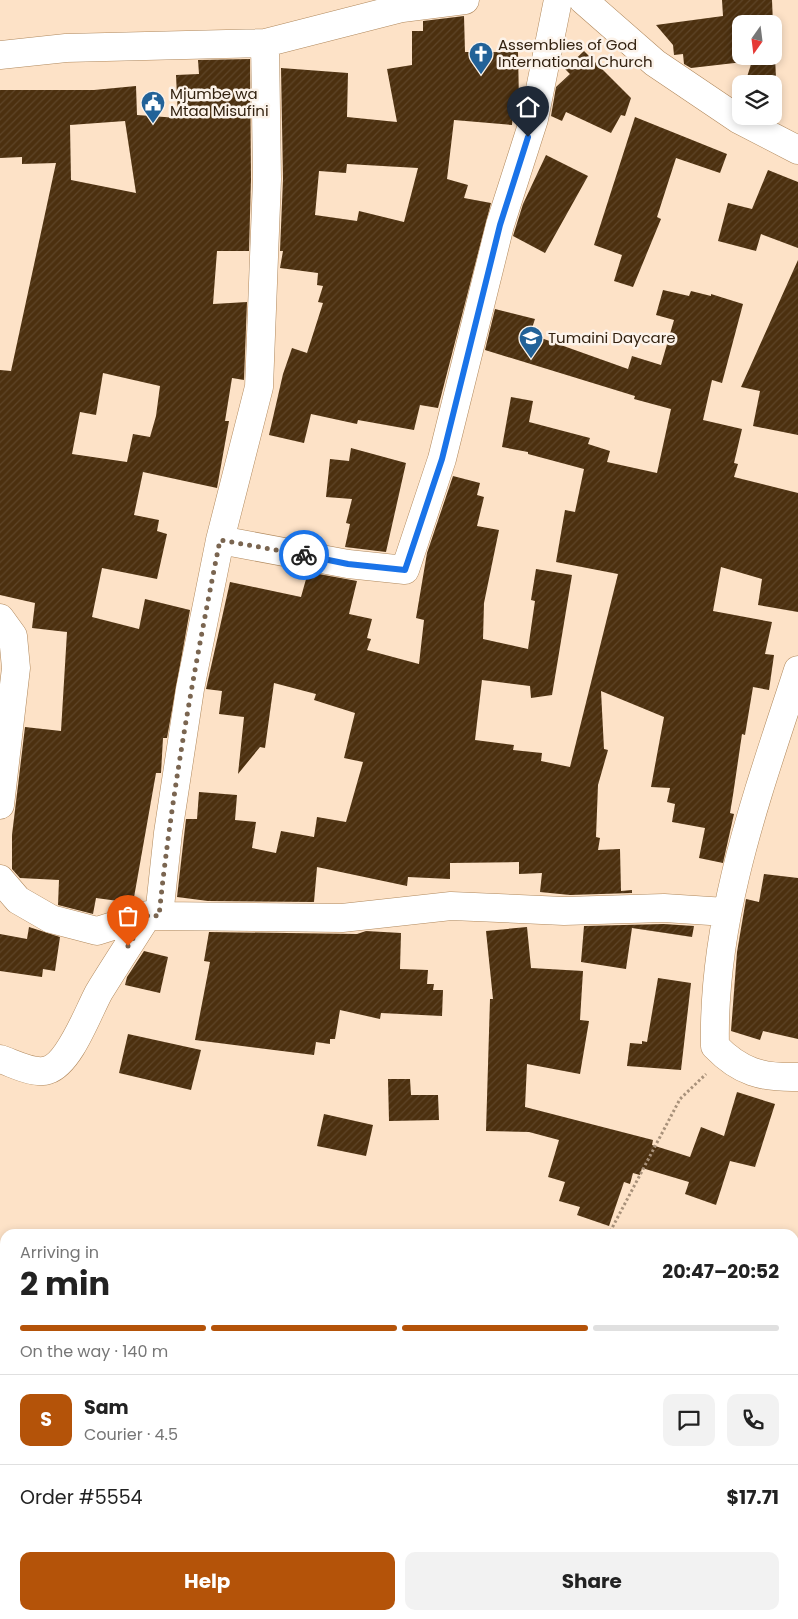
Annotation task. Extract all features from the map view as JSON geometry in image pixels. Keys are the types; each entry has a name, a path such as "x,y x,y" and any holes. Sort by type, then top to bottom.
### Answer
{"street":[{"path":"0,55 66,48 265,43 402,8 465,0"},
{"path":"220,540 348,564 405,570 442,459 500,225 534,120 558,0"},
{"path":"583,0 655,63 738,119 798,150"},
{"path":"0,1059 32,1070 46,1071 56,1066 76,1040 98,994 154,915 187,708 220,540 259,387 267,179 265,43"},
{"path":"0,618 13,636 16,668 0,805"},
{"path":"798,670 751,813 726,912 714,1010 715,1046 731,1063 756,1073 798,1076"},
{"path":"0,879 18,900 51,919 97,931 154,915 342,918 451,906 564,911 664,908 726,912"}],"path":[{"path":"612,1229 680,1099 724,1055"}],"building":[{"path":"722,0 772,0 773,15 732,15 732,63 691,68 684,64 683,54 674,55 673,45 656,25 723,16"},
{"path":"464,16 465,52 518,52 519,101 514,99 512,125 454,120 447,179 468,185 464,198 491,203 438,408 420,405 414,430 358,420 357,424 311,414 304,443 269,435 283,374 292,348 307,353 323,303 318,302 323,286 317,285 318,273 280,268 283,251 280,251 283,179 281,68 348,73 347,117 397,122 387,69 412,65 412,31 423,31 423,21","holes":["347,164 418,168 404,222 359,211 357,221 315,215 319,171 346,173"]},
{"path":"584,51 631,98 625,116 621,115 611,133 566,112 562,121 551,116 556,87 570,74 565,69"},
{"path":"250,59 251,179 249,251 217,251 213,304 247,302 244,380 232,378 225,421 229,421 217,488 143,472 134,515 159,520 157,531 167,534 157,579 102,568 92,617 139,629 145,599 190,610 167,738 163,738 161,773 156,773 133,903 96,898 93,914 58,905 59,880 20,878 12,869 12,835 25,727 61,731 67,632 32,628 35,603 0,595 0,370 11,371 56,163 22,164 22,157 0,158 0,90 94,90 136,86 137,115 178,118 176,75 199,74 198,60","holes":["125,121 136,193 71,180 70,125","103,373 160,386 156,416 150,437 133,434 127,462 72,454 80,412 96,415"]},
{"path":"751,65 775,65 776,75 748,75"},
{"path":"635,117 727,154 720,173 676,158 657,217 661,219 633,287 614,281 622,255 594,245"},
{"path":"546,155 588,176 545,253 513,236 523,204"},
{"path":"768,170 798,182 798,248 761,234 756,251 718,241 728,203 752,209"},
{"path":"798,260 798,435 753,426 760,391 741,387"},
{"path":"663,290 689,296 691,291 711,296 711,294 743,304 722,383 712,380 703,420 742,429 734,463 738,464 734,477 798,493 798,612 758,605 762,579 721,567 713,611 772,622 765,654 774,655 769,690 753,687 745,735 742,734 730,813 734,814 723,863 699,858 705,828 672,822 675,804 667,802 670,788 651,787 664,717 601,691 604,749 608,750 598,785 596,837 600,838 598,850 620,849 621,891 632,890 632,893 570,895 540,892 542,873 519,874 519,862 450,863 450,879 408,877 407,886 317,867 314,902 208,901 177,897 186,819 197,819 199,792 237,795 235,820 256,822 252,848 276,853 281,831 314,837 317,817 346,822 363,762 344,758 355,713 314,700 316,694 274,683 265,748 260,747 238,774 244,717 219,714 222,691 206,689 230,582 301,597 308,572 357,581 349,614 372,619 367,638 371,639 367,650 419,664 424,620 416,618 427,553 453,476 480,483 477,495 484,497 477,526 499,530 484,603 483,639 528,649 535,601 531,600 536,569 572,575 552,695 531,698 530,686 482,680 475,740 514,745 513,750 542,753 541,761 570,767 618,574 556,562 565,510 575,512 584,469 528,454 528,452 502,447 511,397 533,401 529,422 590,438 588,444 610,451 607,462 657,473 671,409 634,399 635,396 485,350 495,309 535,319 530,334 628,369 632,356 661,365 674,320 656,315"},
{"path":"351,448 406,463 386,552 345,547 350,524 346,523 352,499 326,497 330,459 349,461"},
{"path":"764,874 798,878 798,1039 763,1031 760,1040 731,1031 737,952 746,899 759,902"},
{"path":"664,924 694,926 692,937 632,928 626,969 581,962 584,926"},
{"path":"29,927 60,937 55,971 43,969 42,977 0,971 0,934 27,939"},
{"path":"527,927 531,968 583,971 580,1020 589,1021 580,1074 527,1064 525,1107 653,1140 652,1145 690,1157 701,1127 724,1136 737,1092 775,1104 755,1167 730,1161 716,1205 685,1194 689,1182 642,1168 640,1175 633,1173 630,1184 624,1182 609,1226 577,1215 580,1207 559,1201 565,1182 548,1177 559,1140 529,1132 486,1131 490,999 493,999 486,931"},
{"path":"366,931 401,933 400,969 428,970 427,984 434,984 433,990 443,990 442,1016 381,1013 380,1019 340,1010 335,1039 330,1039 330,1044 316,1042 314,1055 195,1040 210,962 204,961 209,932 357,934"},
{"path":"144,951 168,957 160,993 125,985 127,977"},
{"path":"658,978 691,983 681,1070 627,1066 630,1043 642,1044 642,1041 647,1042"},
{"path":"128,1034 201,1050 191,1090 119,1073"},
{"path":"388,1079 410,1079 411,1095 438,1095 439,1120 389,1121"},
{"path":"324,1114 373,1125 366,1156 317,1146"}],"way so far":[{"path":"128,946 148,915 159,916 168,833 190,689 220,540 304,555"}],"place":[{"name":"Assemblies of God International Church","path":"481,75"},
{"name":"Mjumbe wa Mtaa Misufini","path":"153,124"},
{"name":"Tumaini Daycare","path":"531,359"}],"route":[{"path":"304,555 348,564 405,570 442,459 500,225 528,137"}]}
